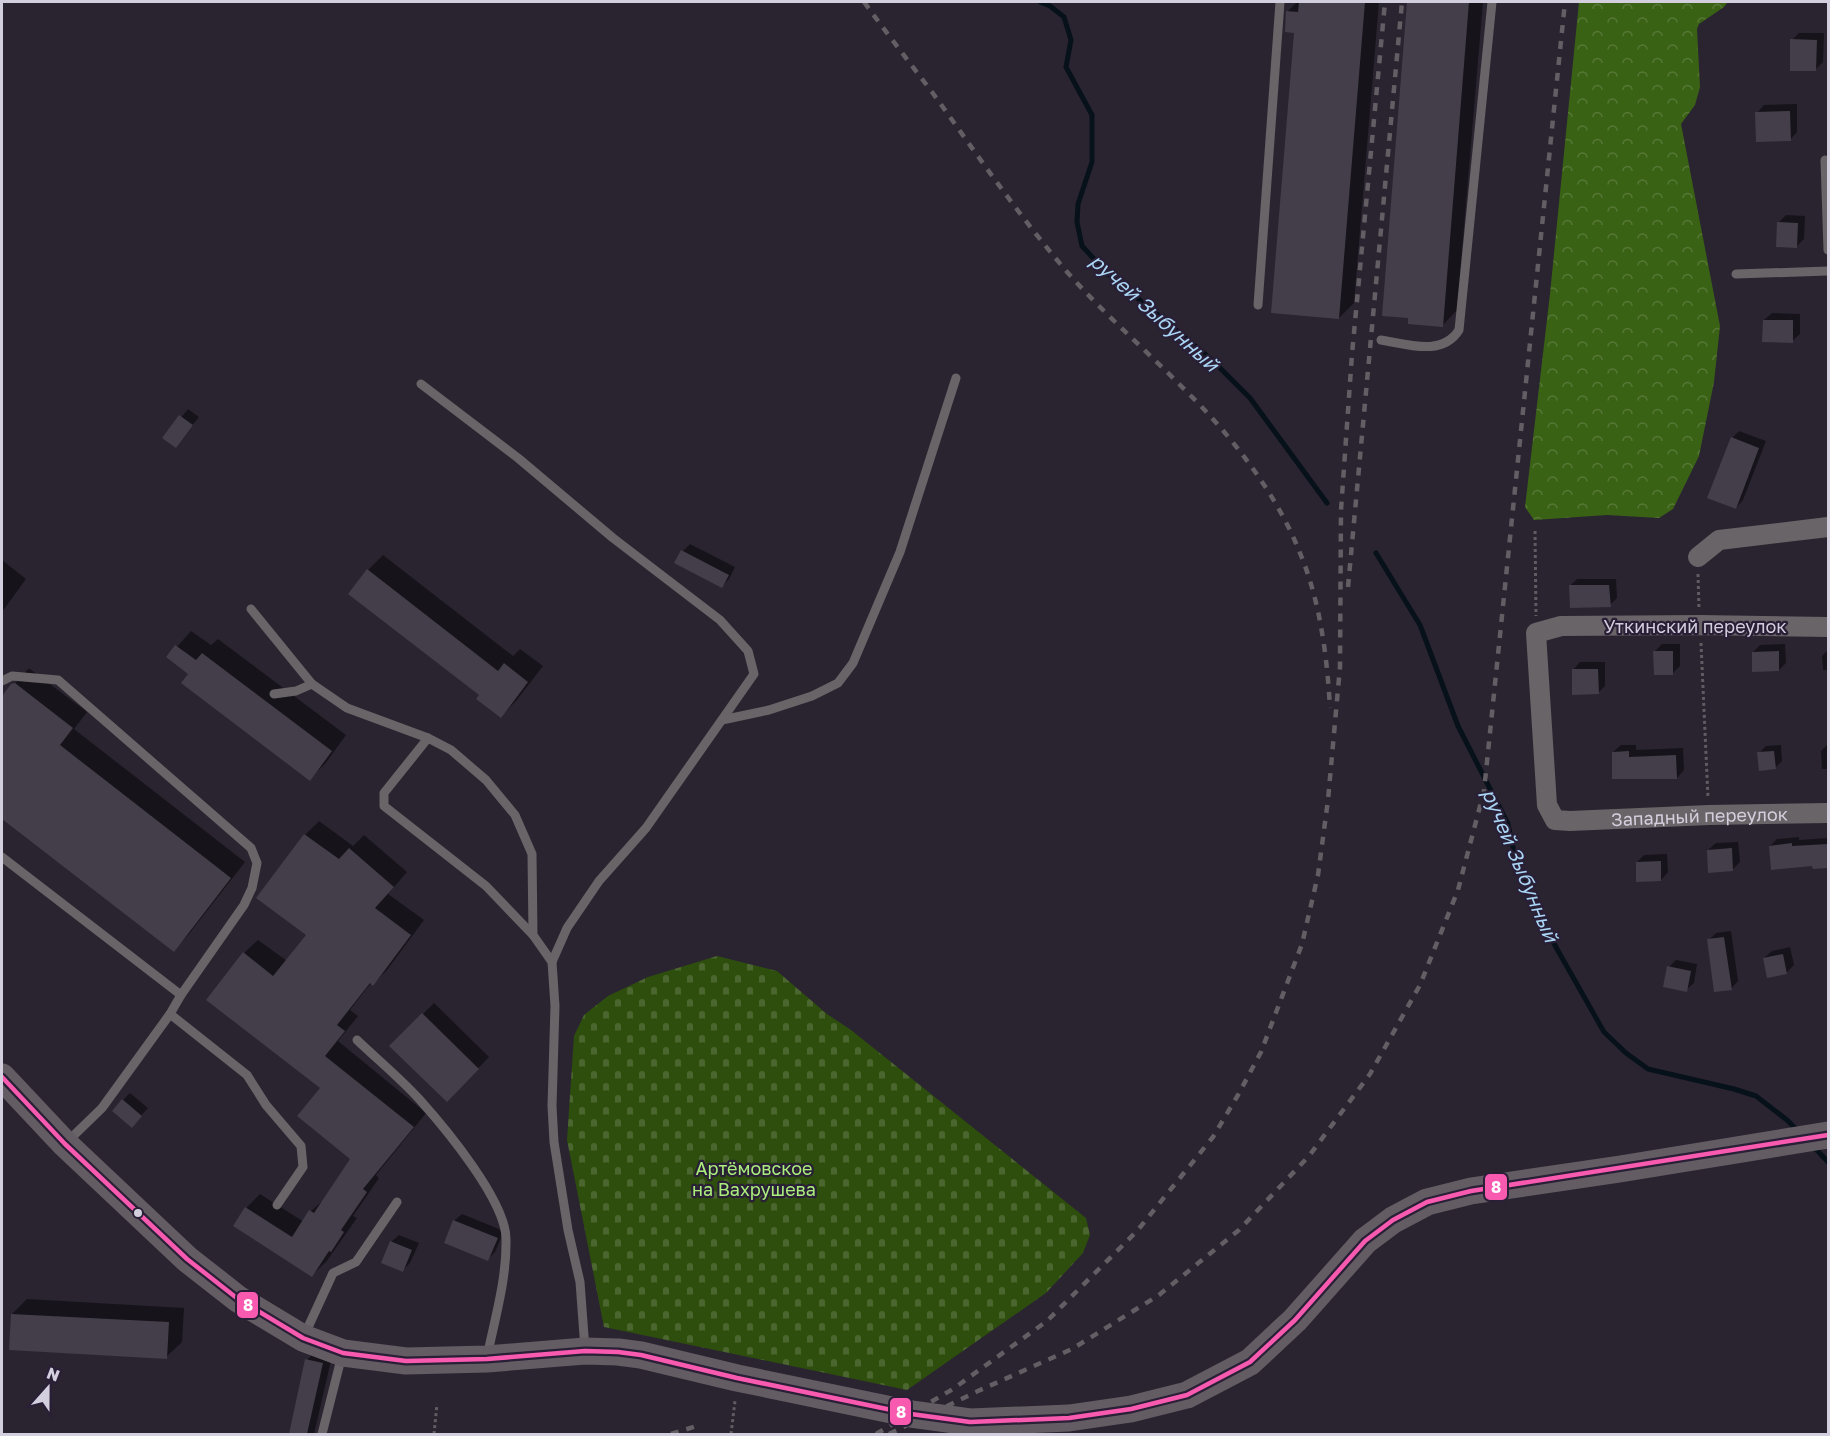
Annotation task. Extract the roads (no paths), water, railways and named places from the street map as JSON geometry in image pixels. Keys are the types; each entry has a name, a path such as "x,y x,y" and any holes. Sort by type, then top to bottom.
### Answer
{"main road":[{"path":"2,1077 65,1144 187,1259 238,1299 303,1338 342,1353 406,1361 487,1359 585,1351 641,1355 911,1414 970,1422 1069,1418 1131,1409 1187,1395 1250,1362 1295,1320 1365,1241 1393,1220 1427,1202 1471,1191 1813,1137"}],"street":[{"path":"1698,557 1719,540 1828,527"},
{"name":"Уткинский переулок","path":"1570,821 1555,820 1547,805 1536,633 1562,626 1828,627"},
{"name":"Западный переулок","path":"1570,821 1709,814 1828,813"}],"lane":[{"path":"1258,306 1280,2"},
{"path":"1381,340 1434,348 1453,340 1459,330 1492,2"},
{"path":"1825,160 1828,250"},
{"path":"1736,274 1828,271"},
{"path":"722,720 769,710 812,696 838,683 853,663 900,552 956,378"},
{"path":"421,384 518,458 613,538 720,620 748,651 754,674 646,828 599,881 567,928 552,962 555,1006 552,1106 554,1142 568,1230 580,1282 585,1351"},
{"path":"251,609 312,684 347,708 428,738 451,750 486,780 515,815 531,854 533,935"},
{"path":"2,681 12,676 58,680 251,848 257,863 252,888 244,905 170,1014 102,1108 65,1144"},
{"path":"274,694 296,691 312,684"},
{"path":"428,738 384,793 384,806 486,886 533,935 552,962"},
{"path":"2,857 181,995"},
{"path":"170,1014 247,1075 267,1105 301,1146 303,1167 277,1205"},
{"path":"357,1040 420,1100 468,1160 486,1187 501,1216 507,1237 487,1359"},
{"path":"303,1338 333,1273 356,1262 397,1203"},
{"path":"322,1434 342,1353"}],"waterway":[{"name":"ручей Зыбунный","path":"1040,2 1050,6 1064,17 1071,40 1066,67 1092,115 1092,162 1078,204 1077,222 1082,246 1107,273 1212,360 1250,398 1327,503"},
{"name":"ручей Зыбунный","path":"1376,553 1420,625 1458,726 1508,824 1515,857 1544,926 1604,1032 1626,1053 1648,1069 1756,1096 1798,1131"},
{"name":"ручей Зыбунный","path":"1813,1146 1828,1162"}],"railway":[{"path":"864,2 1015,207 1068,273 1203,408 1236,446 1266,487 1290,531 1313,590 1327,668 1330,708"},
{"path":"876,1434 953,1389 1047,1321 1137,1231 1213,1137 1238,1095 1261,1052 1302,944 1318,875 1328,800 1340,667 1341,510 1352,354 1385,2"},
{"path":"1348,587 1402,2"},
{"path":"889,1434 1072,1349 1159,1295 1239,1230 1309,1156 1370,1074 1420,985 1458,890 1484,791 1565,2"},
{"path":"671,1434 700,1425"}],"park label":[{"name":"Артёмовское на Вахрушева","path":"754,1178"}]}
